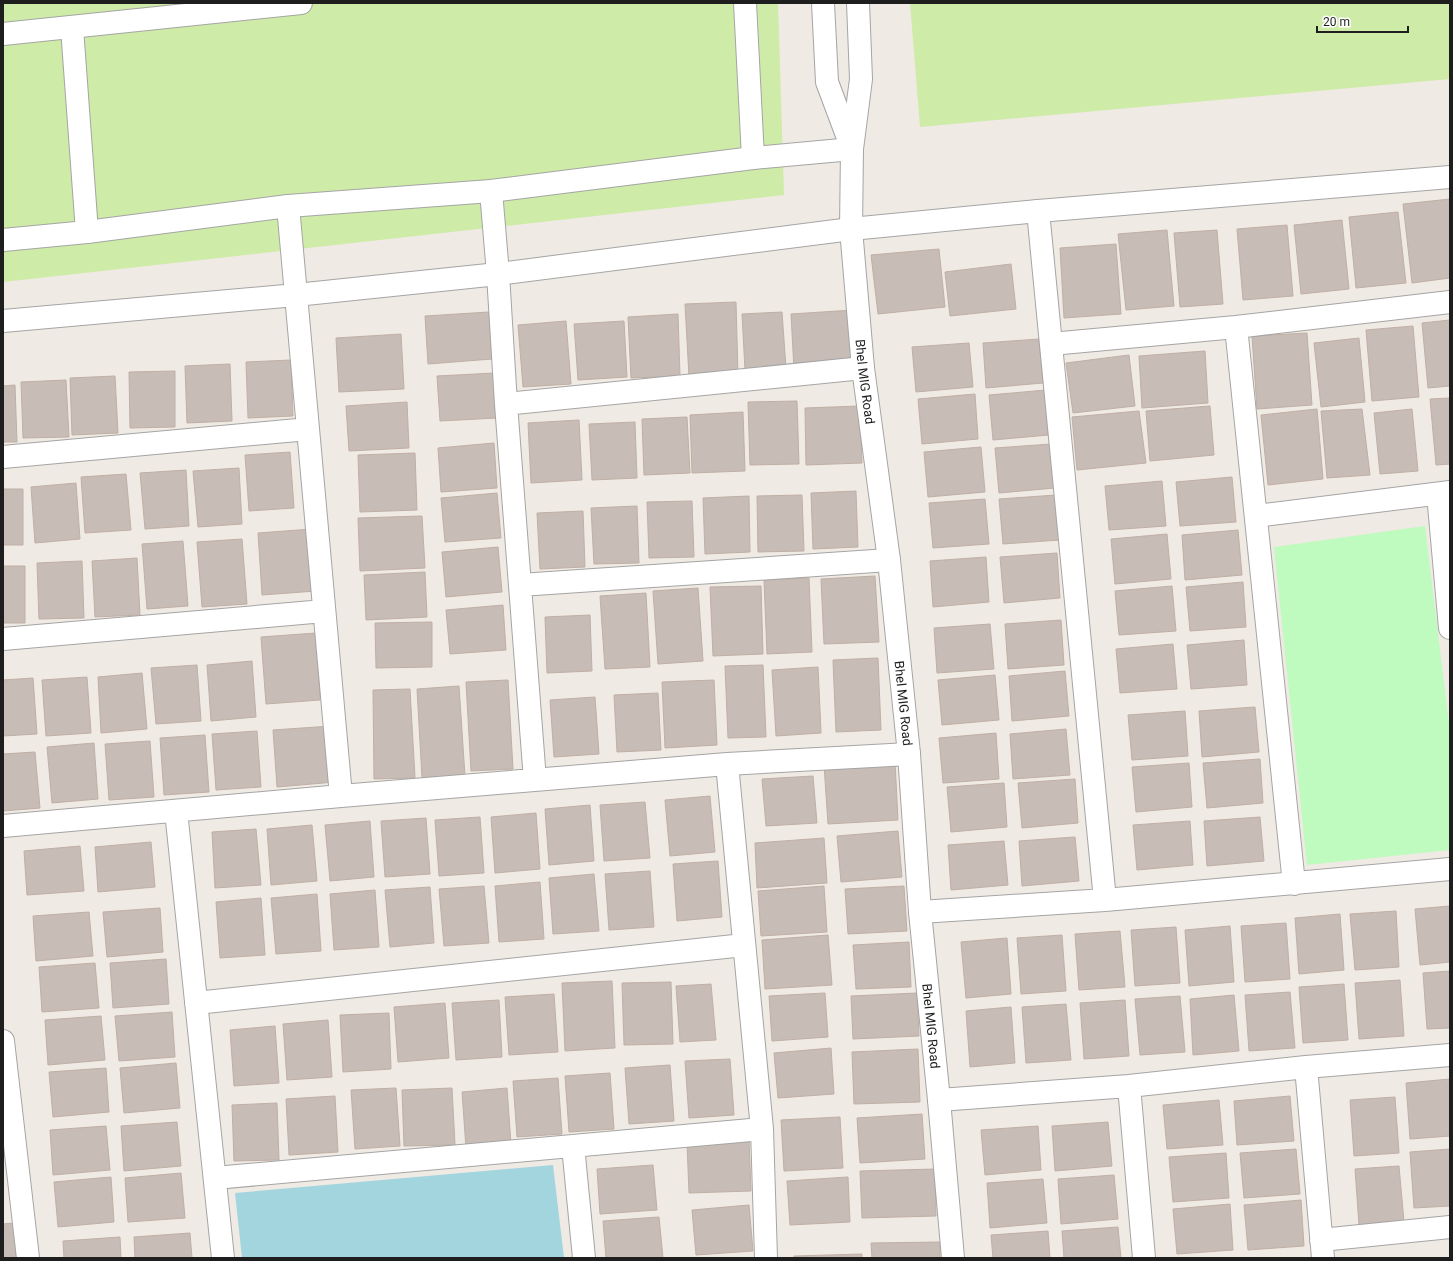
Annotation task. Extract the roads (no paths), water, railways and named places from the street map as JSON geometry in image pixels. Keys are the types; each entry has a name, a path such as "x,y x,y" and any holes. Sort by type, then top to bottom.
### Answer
{"street":[{"path":"3,34 301,3"},
{"path":"745,3 753,158"},
{"name":"Bhel MIG Road","path":"823,3 827,82 852,149"},
{"name":"Bhel MIG Road","path":"858,3 861,80 852,149 851,229 863,368 889,560 908,754 920,912 953,1258"},
{"path":"72,28 87,232"},
{"path":"3,240 87,232 288,206 491,191 753,158 852,149"},
{"path":"3,321 296,295 498,274 851,229 1038,211 1450,177"},
{"path":"491,191 534,780"},
{"path":"288,206 341,796"},
{"path":"1038,211 1105,900"},
{"path":"1050,344 1236,327 1450,302"},
{"path":"1236,327 1294,884"},
{"path":"506,404 863,368"},
{"path":"3,457 308,429"},
{"path":"1256,516 1444,493 1450,628"},
{"path":"520,585 889,560"},
{"path":"3,639 324,611"},
{"path":"3,826 727,764 908,754"},
{"path":"727,764 762,1129 766,1258"},
{"path":"176,811 223,1258"},
{"path":"920,912 1105,900 1450,869"},
{"path":"196,1003 744,945"},
{"path":"3,1041 12,1200 28,1258"},
{"path":"939,1100 1129,1086 1306,1067 1450,1055"},
{"path":"1306,1067 1322,1249 1450,1227"},
{"path":"1129,1086 1144,1258"},
{"path":"215,1178 762,1129"},
{"path":"573,1146 584,1258"}],"water":[{"path":"553,1165 564,1258 242,1258 235,1193"}]}
